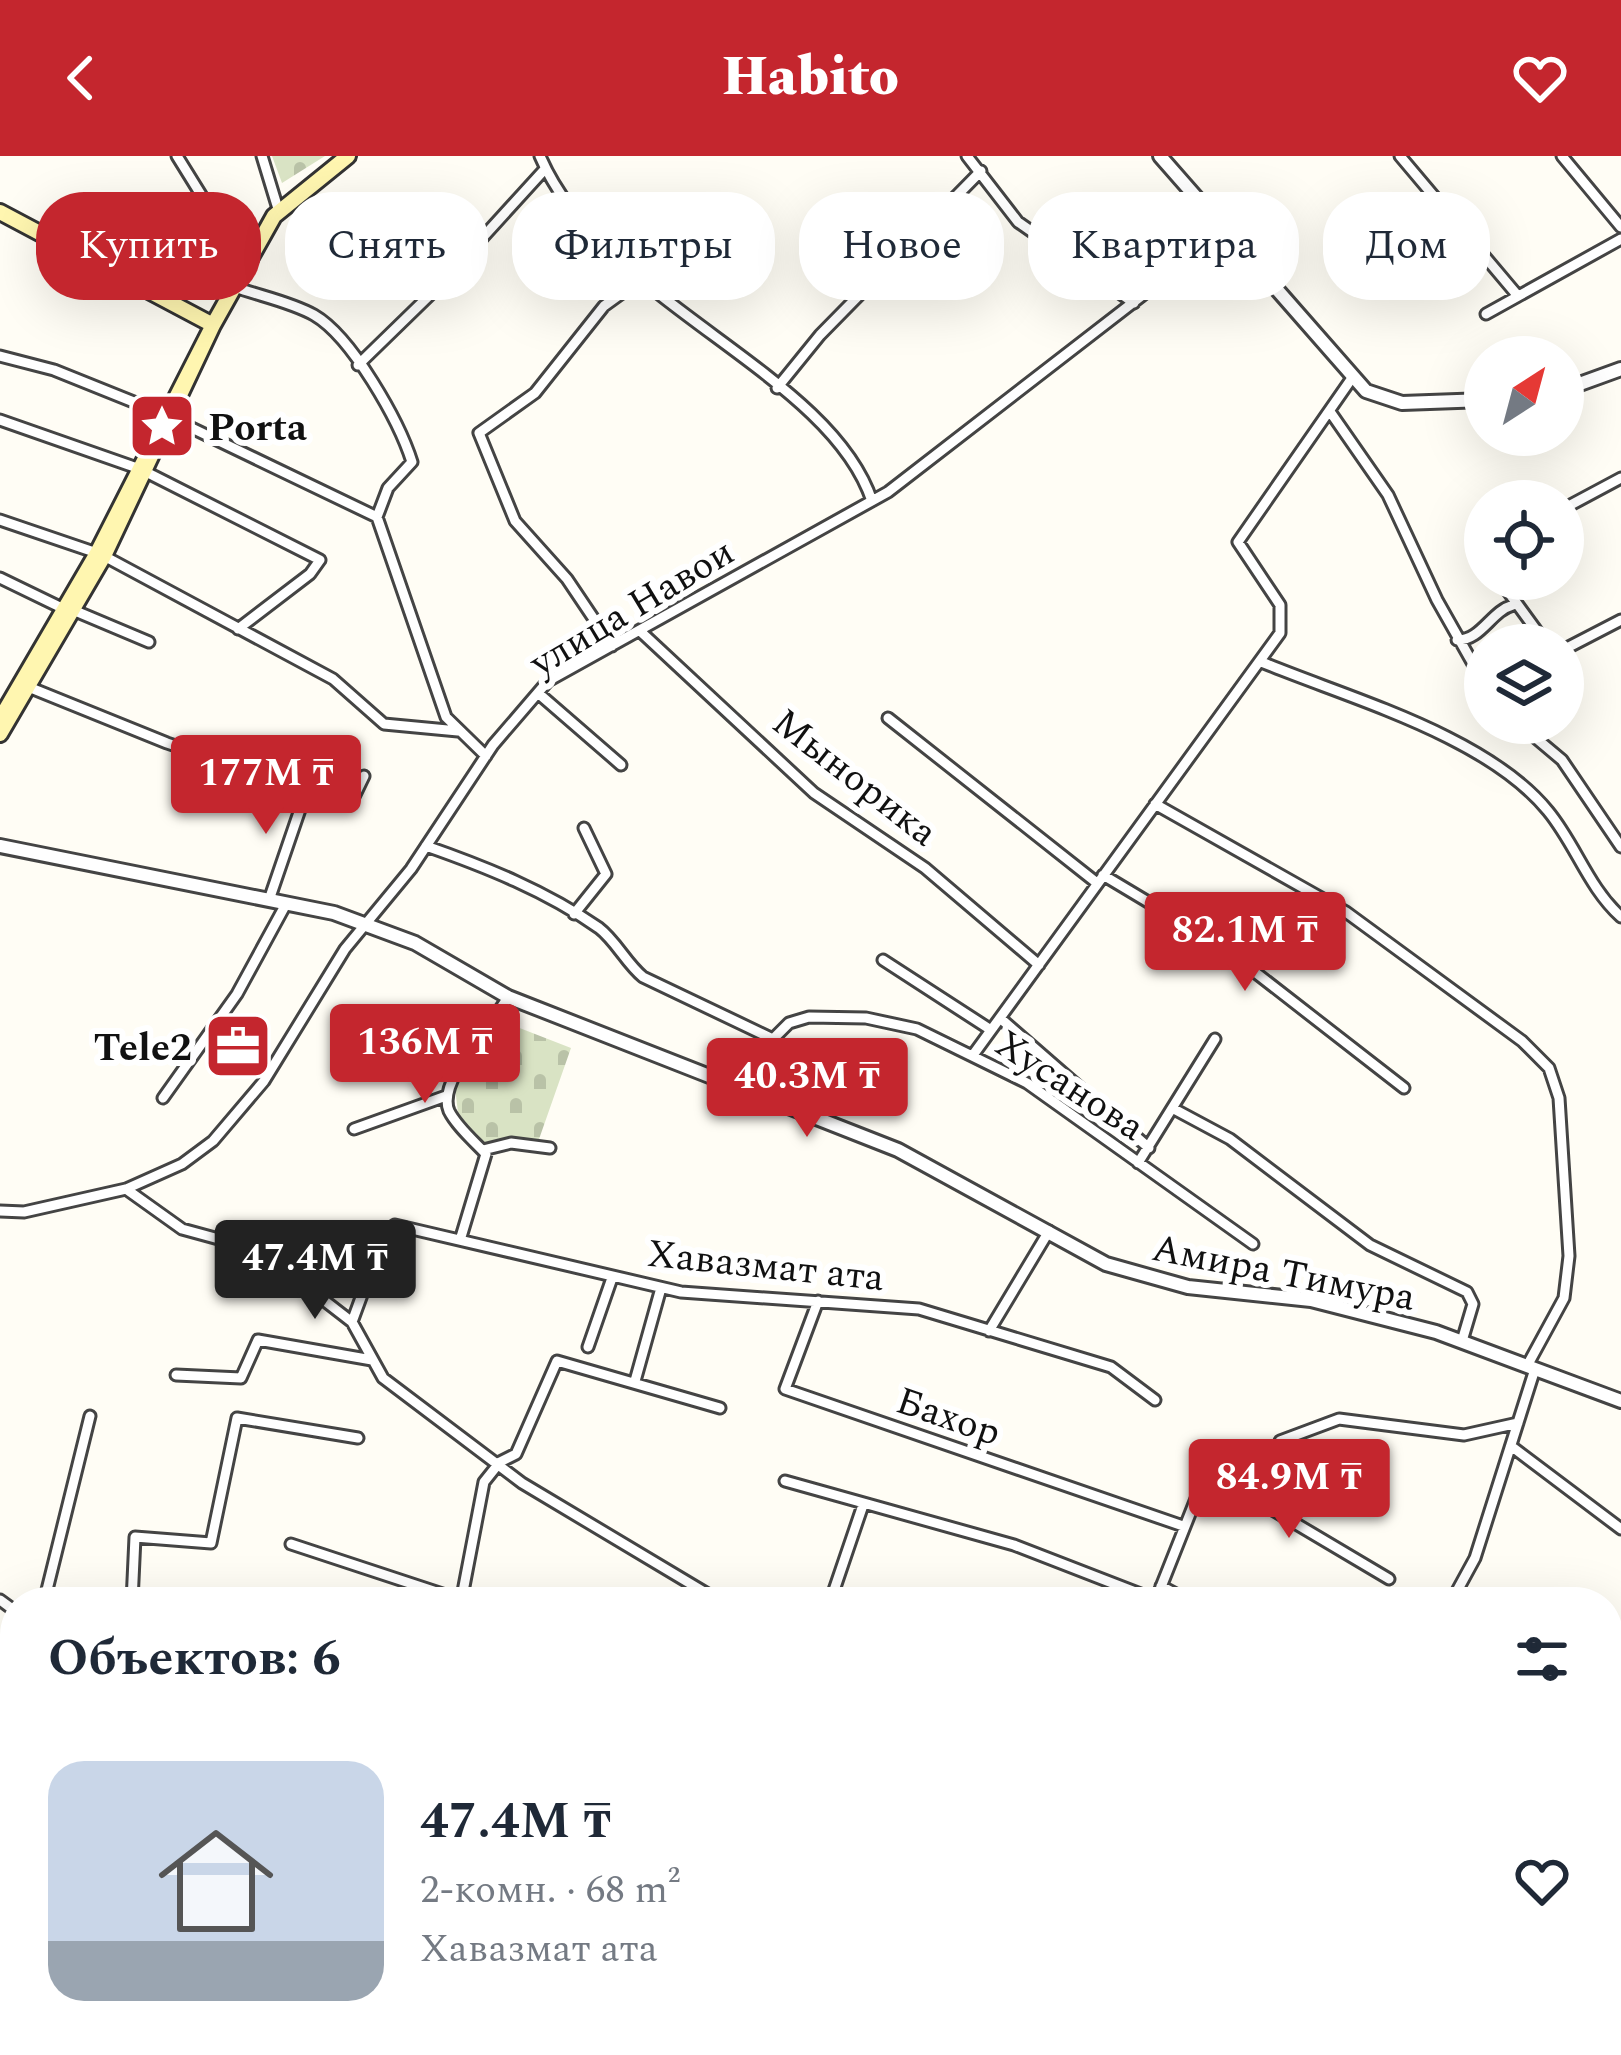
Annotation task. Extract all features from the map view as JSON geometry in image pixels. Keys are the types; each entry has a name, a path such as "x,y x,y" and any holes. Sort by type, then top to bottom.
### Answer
{"main road":[{"path":"261,242 279,212 348,156"},
{"path":"0,212 213,325"},
{"path":"0,734 100,554 227,300"},
{"path":"0,719 69,610"}],"street":[{"path":"177,156 199,192"},
{"path":"262,156 279,212"},
{"path":"540,156 562,192"},
{"path":"967,156 1018,222 1134,303"},
{"path":"1160,156 1189,192"},
{"path":"1400,156 1517,296"},
{"path":"1562,156 1621,227"},
{"path":"358,364 434,291 545,169"},
{"path":"777,388 820,335 981,171"},
{"path":"1486,314 1621,239"},
{"path":"261,296 312,314 333,328 401,429 412,462 388,488 377,517 446,716 486,756"},
{"path":"612,300 535,393 479,433 515,521 567,579 612,646"},
{"path":"665,300 777,388 861,470 872,502"},
{"name":"улица Навои","path":"0,1211 24,1212 126,1189 182,1164 246,1106 345,949 368,926 486,756 548,681 872,502 1138,300"},
{"path":"1290,300 1366,391 1402,403 1464,401"},
{"path":"0,356 54,370 169,417 377,517"},
{"path":"1584,382 1621,369"},
{"path":"973,1055 1264,663 1284,618 1238,542 1352,378"},
{"path":"1331,413 1388,495 1464,651"},
{"path":"0,420 143,471 320,560 310,574 238,629"},
{"path":"1584,498 1621,478"},
{"path":"0,520 100,554 333,680 384,724 460,731"},
{"path":"0,578 149,642"},
{"path":"1511,600 1530,624"},
{"path":"1457,640 1473,637 1498,612 1514,605"},
{"path":"1584,639 1617,622 1621,635"},
{"name":"Мынорика","path":"640,631 814,793 925,868 1039,965"},
{"path":"1264,663 1471,749 1547,809 1603,900 1621,916"},
{"path":"26,686 167,743 350,805 364,776"},
{"path":"538,693 621,765"},
{"path":"888,718 1100,879 1220,945 1404,1088"},
{"path":"1543,744 1562,760 1621,847"},
{"path":"269,900 307,789"},
{"path":"1155,804 1346,912 1522,1041 1549,1068 1559,1098 1569,1256 1564,1298 1531,1367 1475,1558 1459,1587"},
{"path":"574,914 606,874 584,828"},
{"name":"Амира Тимура","path":"0,846 269,900 368,926 415,943 508,997 898,1150 1106,1264 1188,1287 1311,1300 1462,1341 1621,1401"},
{"path":"426,847 501,873 603,931 625,963 643,977 773,1039 748,1090"},
{"path":"163,1098 237,994 286,904"},
{"path":"883,960 992,1030"},
{"path":"460,1237 486,1154 449,1111 446,1096 453,1073 508,997"},
{"name":"Хусанова","path":"773,1039 789,1023 809,1017 866,1018 917,1029 1066,1109 1253,1244"},
{"path":"1000,1018 1149,1148"},
{"path":"1138,1163 1215,1040"},
{"path":"354,1130 446,1096"},
{"path":"1174,1108 1248,1151 1370,1245 1467,1292 1472,1304 1462,1341"},
{"path":"483,1150 511,1144 550,1148"},
{"path":"126,1189 182,1229 259,1250 352,1322 383,1378 522,1483 696,1587"},
{"name":"Хавазмат ата","path":"352,1322 385,1232 395,1226 460,1237 661,1288 919,1309 1111,1367 1155,1400"},
{"path":"989,1331 1049,1232"},
{"path":"588,1347 612,1278"},
{"path":"634,1381 661,1288"},
{"name":"Бахор","path":"818,1300 785,1389 1183,1526"},
{"path":"176,1375 242,1378 258,1340 372,1360"},
{"path":"464,1587 484,1481 500,1462 516,1454 557,1361 720,1408"},
{"path":"48,1587 90,1416"},
{"path":"133,1587 136,1537 211,1543 237,1418 358,1438"},
{"path":"1280,1441 1339,1419 1463,1436 1518,1423"},
{"path":"1511,1446 1621,1529"},
{"path":"1161,1586 1207,1471 1205,1453"},
{"path":"1207,1471 1310,1527 1389,1580"},
{"path":"785,1480 1014,1545 1120,1587"},
{"path":"835,1587 863,1505"},
{"path":"291,1544 419,1587"}],"green space":[{"path":"272,156 325,156 282,183"},
{"path":"499,1020 571,1048 538,1142 483,1143 458,1113 454,1079"}],"place":[{"name":"Porta","path":"162,426"},
{"name":"Tele2","path":"238,1046"}]}
